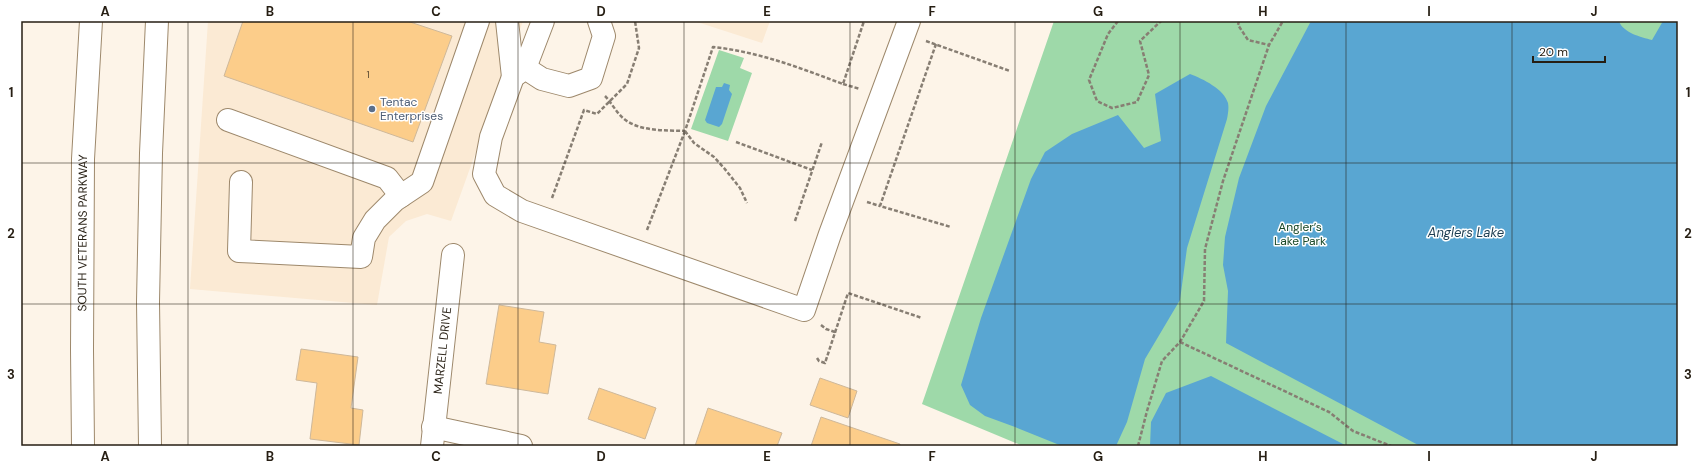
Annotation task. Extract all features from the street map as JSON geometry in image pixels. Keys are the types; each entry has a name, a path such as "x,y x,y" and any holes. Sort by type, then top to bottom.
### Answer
{"main road":[{"name":"SOUTH VETERANS PARKWAY","path":"83,446 83,159 91,21"},
{"path":"150,446 148,302 151,153 157,21"},
{"path":"241,182 239,251 361,257 364,238 375,220 401,196 422,182 478,21"},
{"path":"507,21 519,72"},
{"path":"543,21 491,137 484,174 495,194 522,211 804,310 830,234 907,27"},
{"path":"519,72 569,86 591,78 604,36 599,21"},
{"path":"228,120 387,178 401,196"},
{"name":"MARZELL DRIVE","path":"432,436 453,255"},
{"path":"432,436 521,446"}],"path":[{"path":"545,219 584,110 597,114 627,84 639,48 635,21"},
{"path":"843,84 864,21"},
{"path":"1118,21 1108,34 1089,80 1097,101 1112,108 1137,102 1149,75 1140,41 1161,21"},
{"path":"1239,21 1238,25 1248,40 1269,45"},
{"path":"1138,446 1162,361 1180,342 1204,301 1205,249 1223,181 1269,45 1284,21"},
{"path":"907,27 936,44 1010,71"},
{"path":"936,44 880,206 951,227"},
{"path":"639,252 685,131 713,47 736,49 768,57 843,84 865,90"},
{"path":"591,78 623,118 634,124 651,129 685,131 694,143 714,157 724,168 740,188 747,203"},
{"path":"736,142 812,170"},
{"path":"795,221 822,142"},
{"path":"817,358 819,361 825,363 848,293 922,318"},
{"path":"1180,342 1330,412 1352,431 1391,446"}],"shaded area":[{"path":"208,21 523,21 451,221 427,214 406,221 389,237 377,305 190,289"},
{"path":"694,21 770,21 762,43"}],"green space":[{"name":"Angler’s Lake Park","path":"1054,21 1678,21 1678,446 1023,446 922,404"},
{"path":"719,50 744,58 740,68 752,73 728,141 691,129"}],"water":[{"name":"Anglers Lake","path":"1311,21 1619,21 1624,29 1638,36 1652,40 1663,21 1678,21 1678,446 1420,446 1226,343 1228,291 1223,265 1225,237 1239,178 1266,106"},
{"path":"1190,74 1207,82 1222,93 1228,103 1227,119 1187,248 1180,300 1145,359 1127,422 1116,446 1062,446 985,416 970,405 961,385 981,318 1031,179 1045,152 1072,134 1118,115 1144,148 1161,141 1155,94"},
{"path":"724,83 730,85 729,90 732,94 722,124 719,127 707,123 705,120 716,87 722,87"},
{"path":"1211,376 1348,446 1150,446 1151,422 1166,393"}],"building":[{"name":"Tentac Enterprises","path":"243,21 407,21 452,36 413,142 224,76"},
{"path":"499,305 544,312 539,342 556,345 548,394 486,384"},
{"path":"301,349 358,357 351,408 363,410 359,445 310,439 317,383 296,380"},
{"path":"820,378 857,391 848,418 810,405"},
{"path":"599,388 656,408 645,439 588,419"},
{"path":"708,408 782,433 777,446 695,446"},
{"path":"821,417 900,444 900,446 811,446"}],"place":[{"name":"Tentac Enterprises","path":"372,109"}]}
